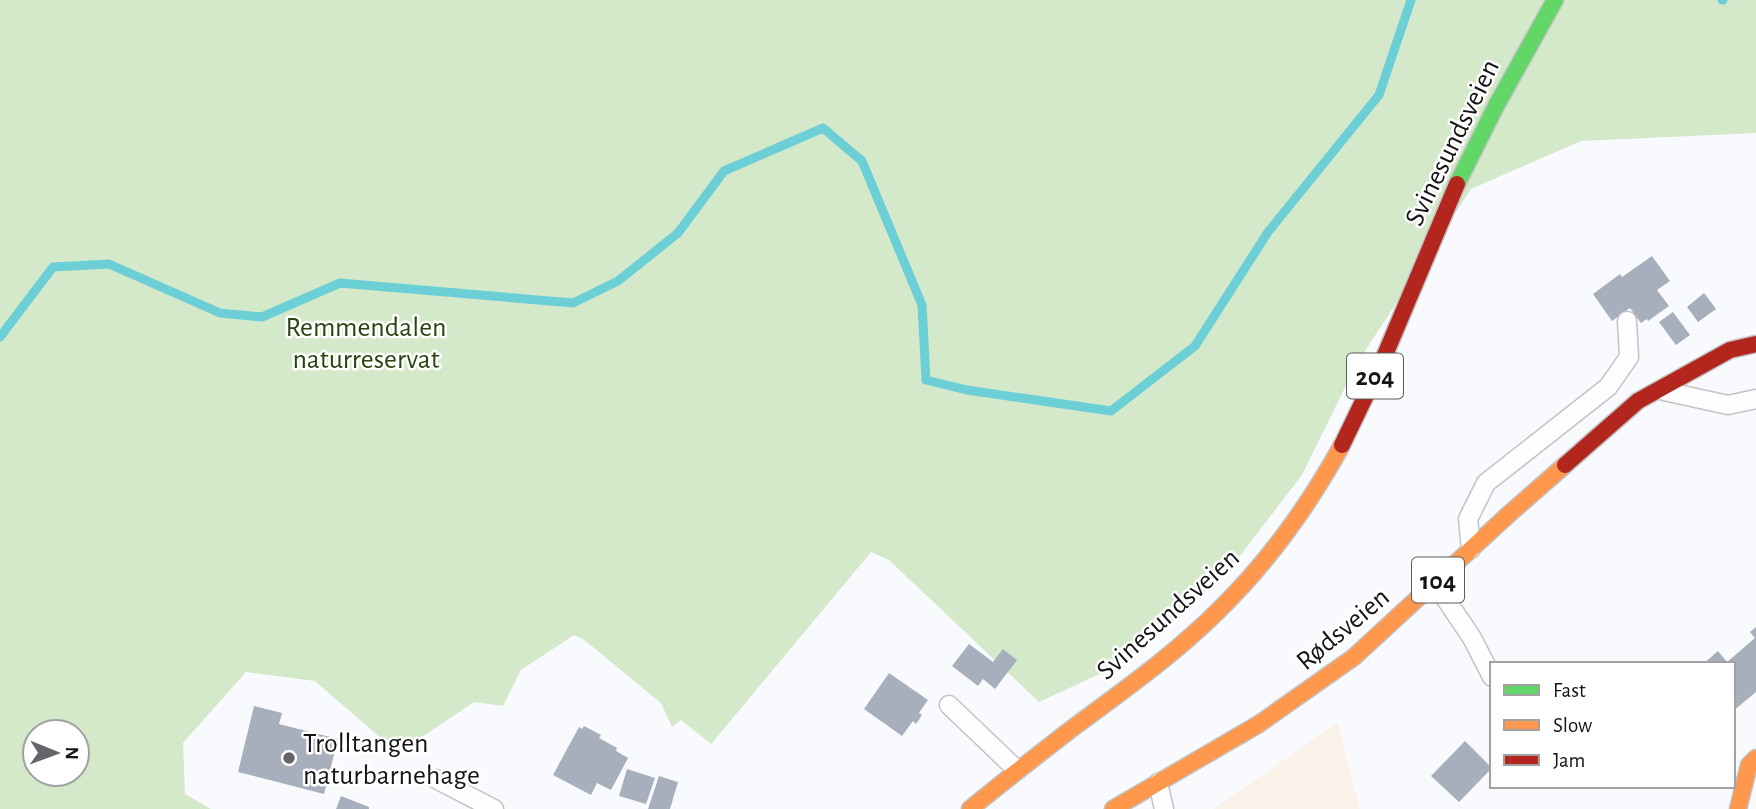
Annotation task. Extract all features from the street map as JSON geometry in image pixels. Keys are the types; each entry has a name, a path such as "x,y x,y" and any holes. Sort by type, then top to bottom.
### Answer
{"main road":[{"name":"Svinesundsveien","path":"970,809 1017,770 1159,664 1221,608 1279,541 1310,498 1360,410 1475,148 1555,0"},
{"name":"Rødsveien","path":"1113,809 1259,724 1354,657 1638,401 1730,351 1756,344"},
{"path":"1738,809 1749,765 1756,758"}],"lane":[{"path":"1471,549 1468,519 1486,483 1608,387 1629,356 1627,321"},
{"path":"1657,390 1728,405 1756,399"},
{"path":"1435,583 1472,638 1490,673"},
{"path":"949,705 1017,770"},
{"path":"436,779 494,809"},
{"path":"1158,783 1164,809"}],"shaded area":[{"path":"1338,722 1360,809 1213,809 1251,783"}],"green space":[{"name":"Remmendalen naturreservat","path":"0,0 1756,0 1756,133 1581,141 1471,189 1357,363 1302,475 1229,570 1142,650 1135,649 1117,666 1039,702 889,560 871,552 711,744 681,720 672,727 661,703 583,639 574,635 521,670 503,706 474,702 398,753 315,681 246,672 183,743 185,794 211,809 0,809"}],"building":[{"path":"1652,256 1670,281 1657,290 1669,306 1641,323 1630,308 1612,321 1593,294 1620,274 1622,277"},
{"path":"1704,293 1716,309 1698,322 1687,307"},
{"path":"1673,312 1690,335 1676,345 1659,322"},
{"path":"1756,627 1756,692 1735,709 1735,662 1727,662 1755,638 1750,632"},
{"path":"969,644 993,662 1003,649 1017,660 995,689 983,679 978,686 952,666"},
{"path":"1718,651 1727,662 1705,662"},
{"path":"889,673 928,700 919,713 922,715 916,724 913,721 902,736 864,709"},
{"path":"254,706 282,713 279,724 338,739 324,794 238,772"},
{"path":"584,726 601,735 599,738 628,758 611,790 597,783 591,795 553,775 579,727 582,729"},
{"path":"1465,741 1490,766 1490,770 1459,802 1431,776"},
{"path":"627,769 655,778 646,804 619,796"},
{"path":"659,776 678,782 670,809 648,809"},
{"path":"341,796 369,807 369,809 336,809"}],"waterway":[{"path":"0,337 53,267 109,264 220,313 262,317 340,283 573,303 618,281 678,233 724,171 823,128 862,161 922,305 926,380 967,390 1111,411 1195,346 1268,232 1379,95 1411,0"}],"traffic: fast":[{"path":"1457,184 1496,106 1555,0"}],"traffic: slow":[{"path":"970,809 1167,657 1219,610 1286,532 1342,445"},
{"path":"1113,809 1259,724 1354,657 1565,465"},
{"path":"1738,809 1749,765 1756,758"}],"traffic: jam":[{"path":"1342,445 1382,362 1457,184"},
{"path":"1565,465 1638,401 1730,350 1756,344"}],"place":[{"name":"Trolltangen naturbarnehage","path":"289,758"}]}
